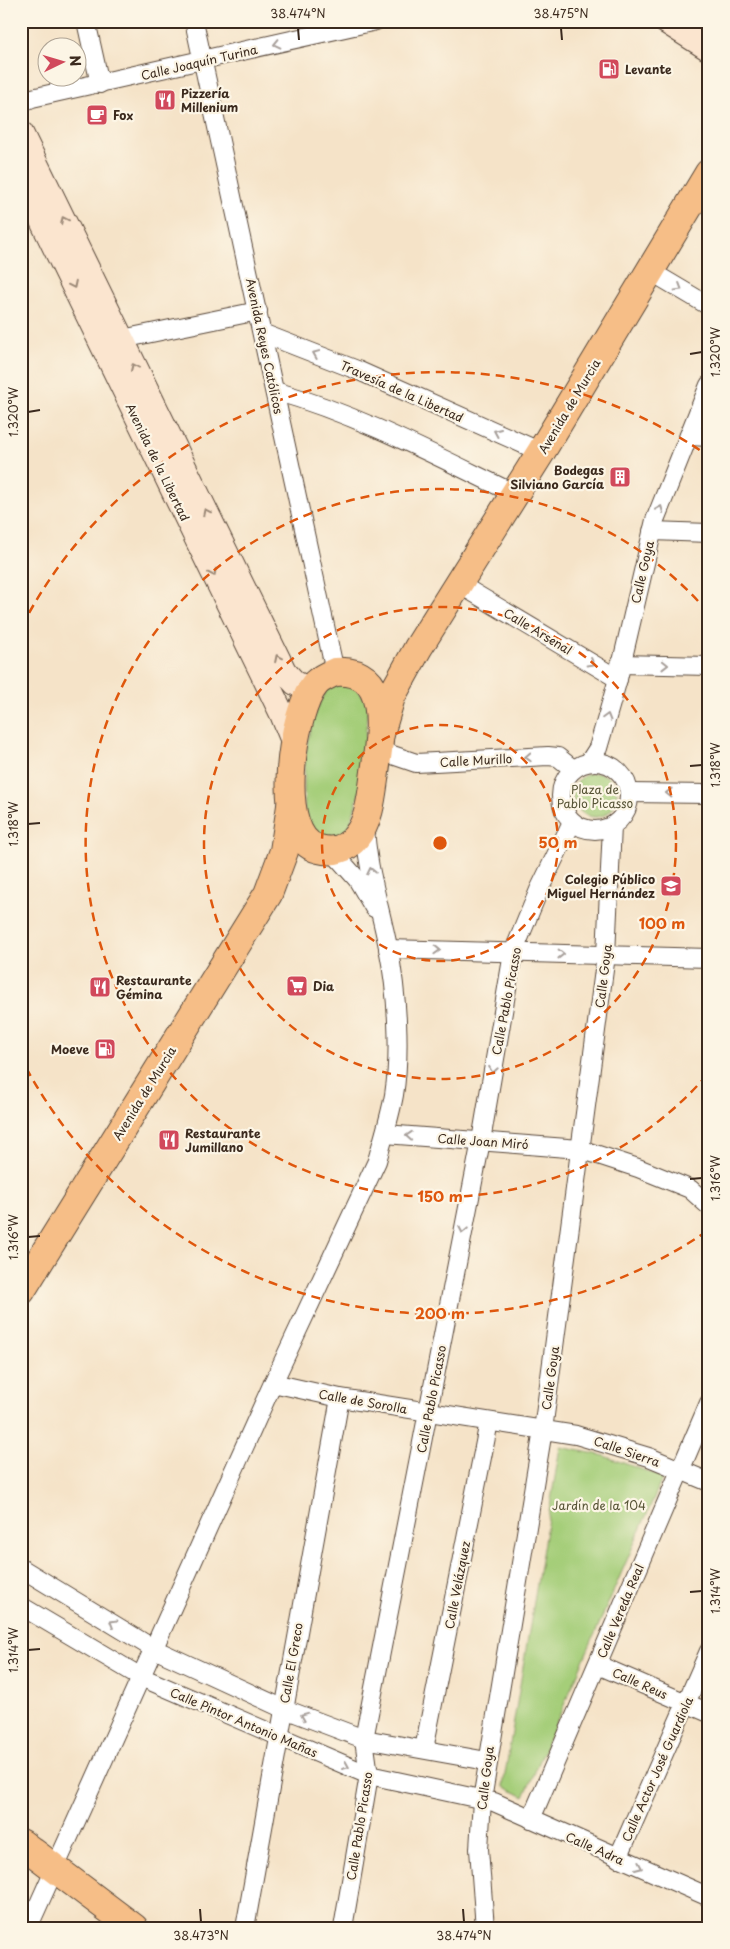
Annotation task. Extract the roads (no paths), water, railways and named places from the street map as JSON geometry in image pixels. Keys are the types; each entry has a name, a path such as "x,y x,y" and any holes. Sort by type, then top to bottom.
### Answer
{"main road":[{"path":"665,21 709,49"},
{"path":"21,133 284,672 295,683 312,690"},
{"name":"Avenida de Murcia","path":"379,742 392,697 414,656 541,452 709,172"},
{"name":"Avenida de la Libertad","path":"21,178 282,714 295,746"},
{"path":"268,894 284,851 291,806 291,776 295,746 302,715 312,690 322,678 394,665 414,656"},
{"path":"268,894 294,867 349,844 361,830 365,821 379,742 376,694 368,682 347,674"},
{"path":"291,806 294,822 304,842 312,848 329,851"},
{"name":"Avenida de Murcia","path":"21,1291 268,894"},
{"path":"21,1843 134,1928"}],"street":[{"path":"86,21 100,84"},
{"name":"Avenida Reyes Católicos","path":"194,21 275,391 347,674"},
{"name":"Calle Joaquín Turina","path":"21,102 203,61 335,26 376,21"},
{"path":"650,271 709,306"},
{"path":"122,339 258,311"},
{"name":"Travesía de la Libertad","path":"262,332 357,370 541,452"},
{"name":"Calle Goya","path":"589,762 598,748 619,672 652,531 709,385"},
{"path":"275,391 309,401 365,423 515,494"},
{"path":"688,436 709,437"},
{"path":"652,531 709,533"},
{"name":"Calle Arsenal","path":"459,584 619,672"},
{"path":"619,672 709,666"},
{"name":"Calle Murillo","path":"379,742 416,763 548,756 558,757 573,769"},
{"path":"589,762 607,763 616,768 622,775 629,793 624,814 612,826 598,830 587,829 572,822 563,808 560,798 561,787 573,769 589,762"},
{"path":"629,793 709,794"},
{"path":"28,1928 273,1383 377,1161 394,1094 396,1010 388,949 365,846 365,821"},
{"name":"Calle Pablo Picasso","path":"343,1928 369,1775 364,1738 481,1141 513,953 539,890 572,822"},
{"name":"Calle Goya","path":"485,1928 479,1848 482,1800 543,1430 606,956 612,826"},
{"path":"329,851 357,879 381,919"},
{"path":"388,949 709,958"},
{"name":"Calle Joan Miró","path":"385,1134 580,1149 638,1168 690,1189 709,1206"},
{"name":"Calle de Sorolla","path":"273,1383 340,1398 543,1430"},
{"name":"Calle El Greco","path":"244,1928 280,1737 282,1708 340,1398"},
{"name":"Calle Vereda Real","path":"531,1819 709,1403"},
{"name":"Calle Velázquez","path":"424,1749 489,1422"},
{"name":"Calle Sierra","path":"543,1430 608,1443 709,1482"},
{"path":"21,1568 154,1649 282,1708 364,1738 487,1761"},
{"name":"Calle Pintor Antonio Mañas","path":"21,1606 140,1677 369,1775 482,1800"},
{"name":"Calle Actor José Guardiola","path":"618,1858 709,1651"},
{"name":"Calle Reus","path":"598,1664 709,1713"},
{"name":"Calle Adra","path":"482,1800 494,1802 709,1898"}],"place":[{"name":"Levante","path":"609,69"},
{"name":"Pizzería Millenium","path":"165,100"},
{"name":"Fox","path":"97,115"},
{"name":"Bodegas Silviano García","path":"620,477"},
{"name":"Colegio Público Miguel Hernández","path":"671,886"},
{"name":"Dia","path":"297,986"},
{"name":"Restaurante Gémina","path":"100,987"},
{"name":"Moeve","path":"105,1049"},
{"name":"Restaurante Jumillano","path":"169,1140"}],"park label":[{"name":"Plaza de Pablo Picasso","path":"595,796"},
{"name":"Jardín de la 104","path":"599,1505"}]}
